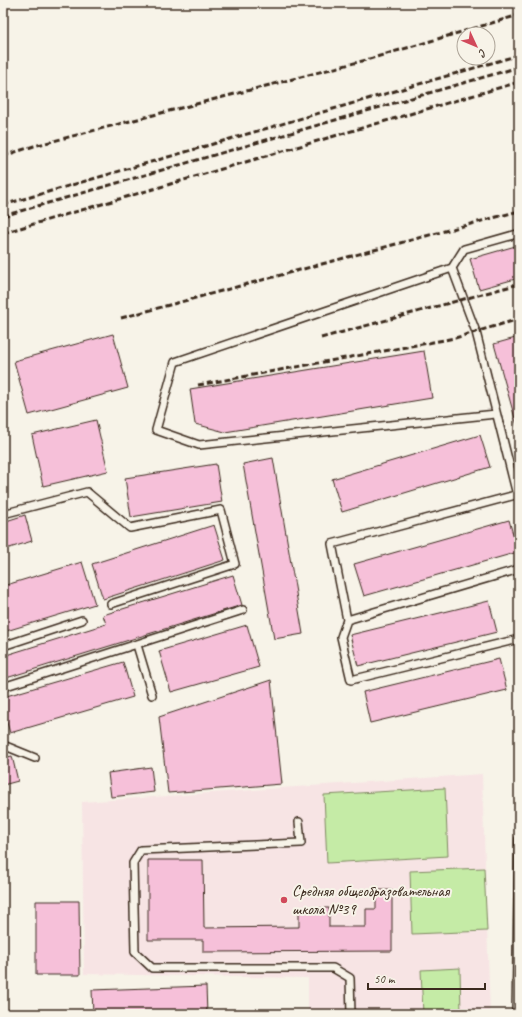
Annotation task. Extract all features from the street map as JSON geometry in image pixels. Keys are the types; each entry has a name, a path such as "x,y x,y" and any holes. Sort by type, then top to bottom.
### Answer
{"lane":[{"path":"496,414 199,445 156,430 175,362 452,268 464,249 517,234"},
{"path":"452,268 476,332 496,414 518,494 332,544 347,620 341,637 351,680 519,639"},
{"path":"3,514 87,492 130,528 220,510 234,564 111,604"},
{"path":"347,620 519,569"},
{"path":"3,687 243,610"},
{"path":"3,646 82,620"},
{"path":"137,645 152,695"},
{"path":"3,745 35,758"},
{"path":"299,822 301,844 141,850 133,863 135,952 152,968 333,968 350,978 351,1014"},
{"path":"516,1014 519,839"}],"shaded area":[{"name":"Средняя общеобразовательная школа №39","path":"482,774 490,1014 308,1014 308,978 84,974 82,802"}],"green space":[{"path":"445,788 448,856 327,863 324,795"},
{"path":"484,868 487,931 412,934 410,871"},
{"path":"460,968 461,1014 423,1014 421,970"}],"building":[{"path":"519,245 519,278 479,289 470,259"},
{"path":"113,334 128,388 29,415 14,361"},
{"path":"519,337 519,429 518,429 494,344"},
{"path":"424,351 432,398 225,432 195,424 190,389"},
{"path":"96,420 108,471 43,486 32,435"},
{"path":"480,435 490,467 342,512 332,479"},
{"path":"273,458 303,634 274,639 243,464"},
{"path":"216,464 222,502 131,517 125,478"},
{"path":"25,515 32,541 3,550 3,522"},
{"path":"509,520 518,552 364,596 354,564"},
{"path":"214,525 225,560 103,599 92,564"},
{"path":"82,562 95,604 3,632 3,586"},
{"path":"233,575 242,605 3,679 3,656 106,624 103,615"},
{"path":"489,601 497,632 358,666 350,635"},
{"path":"247,625 259,667 171,692 159,651"},
{"path":"499,659 507,690 370,723 363,692"},
{"path":"123,662 133,697 10,733 3,709 3,697"},
{"path":"271,680 282,784 168,793 159,717"},
{"path":"12,756 18,781 3,785 3,758"},
{"path":"151,767 154,792 111,797 108,773"},
{"path":"148,860 203,860 204,928 299,927 299,908 329,908 329,927 366,927 366,909 376,909 376,890 392,890 392,951 203,952 203,940 148,940"},
{"path":"36,901 79,901 80,975 36,975"},
{"path":"206,986 207,1014 93,1014 92,990"}],"railway":[{"path":"3,156 34,146 366,60 519,15"},
{"path":"3,205 519,55"},
{"path":"3,216 519,67"},
{"path":"3,233 519,82"},
{"path":"121,318 519,211"},
{"path":"321,338 519,284"},
{"path":"198,385 455,338 519,319"}],"place":[{"name":"Средняя общеобразовательная школа №39","path":"284,900"}]}
